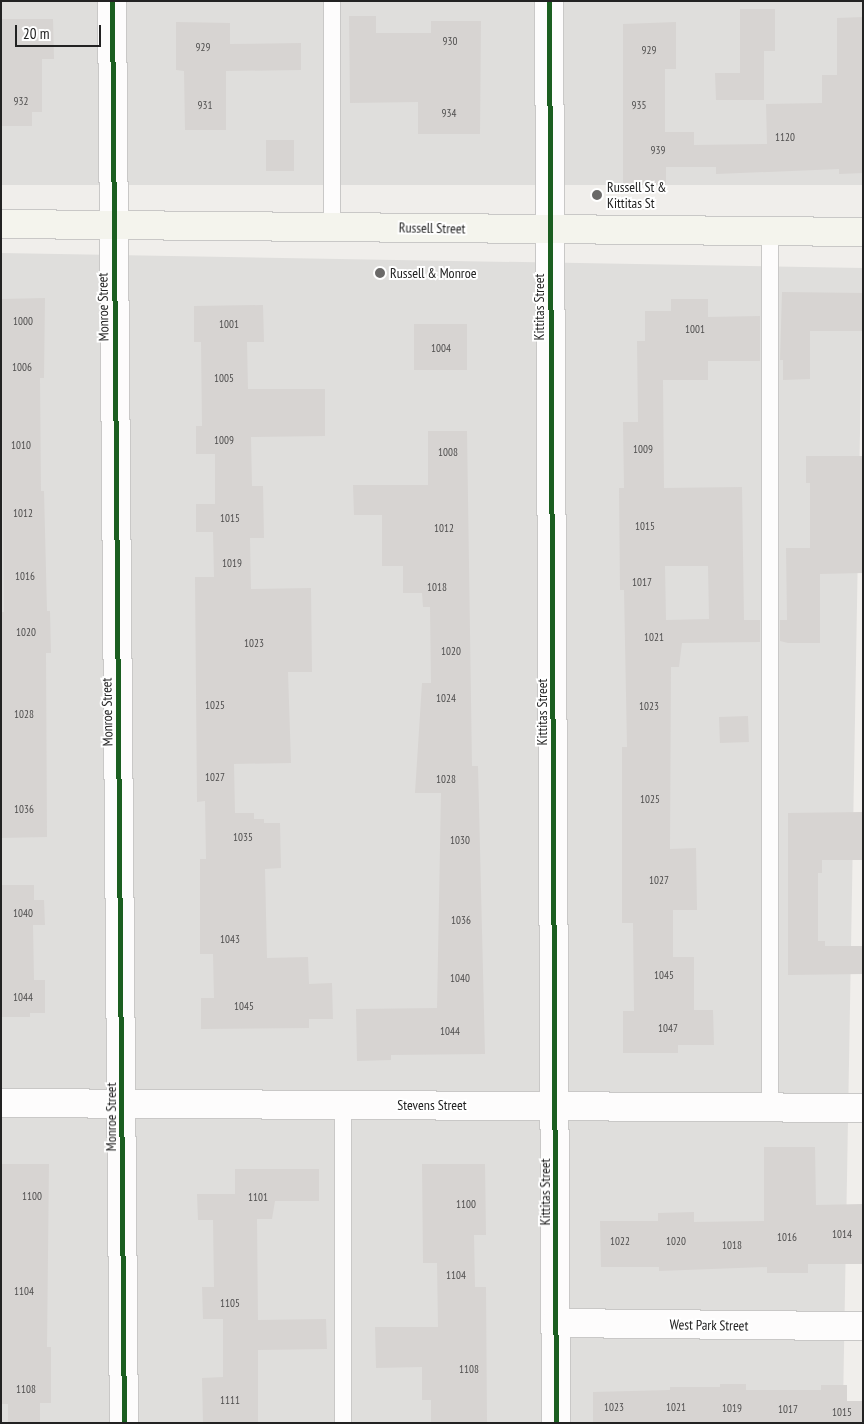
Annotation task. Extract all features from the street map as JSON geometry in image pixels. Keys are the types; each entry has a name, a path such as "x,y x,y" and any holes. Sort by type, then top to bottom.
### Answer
{"main road":[{"name":"Russell Street","path":"1,224 863,232"}],"street":[{"name":"Monroe Street","path":"112,1 124,1423"},
{"name":"Kittitas Street","path":"549,1 556,1105 556,1423"},
{"name":"Stevens Street","path":"1,1103 863,1108"},
{"name":"West Park Street","path":"556,1323 863,1326"}],"lane":[{"path":"332,1 332,227"},
{"path":"770,231 770,1107"},
{"path":"343,1104 343,1423"}],"shaded area":[{"path":"1,1 863,1 863,185 1,185"},
{"path":"1,253 863,268 843,1423 1,1423"}],"building":[{"path":"740,9 775,9 775,51 764,51 764,100 716,100 715,73 740,73"},
{"path":"349,16 376,16 376,33 431,33 431,21 481,21 480,134 418,134 418,102 350,103"},
{"path":"863,17 863,173 839,174 839,169 716,174 716,167 666,167 666,185 623,185 623,24 676,22 676,69 665,69 665,132 694,132 694,145 767,144 766,104 822,103 822,75 837,75 837,18"},
{"path":"1,19 53,19 54,59 42,59 42,112 32,112 32,126 1,126"},
{"path":"176,22 230,23 230,44 301,43 301,70 226,71 226,130 185,130 184,71 176,70"},
{"path":"266,140 294,140 294,171 266,171"},
{"path":"782,292 863,293 863,331 810,331 810,379 783,380 783,360 780,360"},
{"path":"45,298 44,378 40,378 41,491 44,491 47,611 50,611 51,653 46,653 47,837 1,838 1,612 4,612 1,299"},
{"path":"671,299 708,299 708,317 760,316 760,361 708,361 708,380 663,380 664,488 742,487 744,620 760,620 760,642 682,643 679,667 671,667 670,849 696,848 697,910 673,910 673,957 694,957 694,1010 713,1010 714,1045 678,1045 678,1053 623,1053 623,1011 634,1011 633,923 622,923 622,747 627,747 624,590 620,590 619,488 624,488 623,422 638,422 637,341 645,341 645,311 671,311","holes":["665,566 708,566 709,619 666,620"]},
{"path":"263,305 264,342 247,342 248,389 325,389 325,436 251,437 252,486 263,486 264,538 250,538 251,589 311,588 312,672 288,672 291,763 234,764 235,813 254,813 254,819 264,819 264,823 280,823 281,868 265,869 267,958 308,957 309,984 332,983 333,1019 309,1019 309,1028 201,1029 201,998 214,998 213,954 200,954 200,859 206,859 205,801 197,802 195,577 214,577 213,532 196,532 196,504 215,504 215,454 196,454 196,426 202,426 201,342 194,342 194,306"},
{"path":"414,324 467,324 467,370 414,370"},
{"path":"428,431 467,431 472,766 478,766 485,1054 391,1055 391,1060 357,1061 356,1009 437,1008 441,793 415,793 422,683 431,683 430,607 423,607 422,593 403,593 403,566 382,566 382,515 354,515 353,485 428,485"},
{"path":"806,456 863,456 863,573 820,574 820,643 788,643 780,641 780,620 787,620 786,548 810,548 810,483 806,483"},
{"path":"748,716 749,742 720,743 719,717"},
{"path":"863,812 863,860 822,860 822,873 818,873 818,941 825,941 825,946 863,946 863,974 788,975 788,813"},
{"path":"1,885 34,885 34,900 44,900 45,925 33,925 34,980 45,980 45,1013 30,1013 30,1017 1,1017"},
{"path":"764,1147 815,1147 816,1205 863,1204 863,1264 808,1264 808,1273 767,1273 767,1267 659,1271 659,1267 601,1267 600,1221 658,1221 658,1213 694,1212 694,1222 764,1221"},
{"path":"1,1164 49,1164 47,1347 51,1347 51,1403 40,1403 40,1423 8,1423 8,1404 1,1404"},
{"path":"422,1164 485,1164 486,1235 474,1235 475,1287 486,1287 487,1423 431,1423 431,1400 422,1400 422,1367 376,1368 375,1327 438,1327 437,1263 423,1263"},
{"path":"235,1169 319,1169 319,1201 275,1201 272,1219 257,1219 258,1320 326,1319 327,1349 258,1350 258,1423 203,1423 202,1378 223,1377 223,1319 203,1319 202,1287 214,1287 213,1220 198,1220 197,1194 235,1194"},
{"path":"720,1384 746,1384 746,1390 821,1390 821,1385 847,1385 847,1401 863,1401 863,1423 593,1423 593,1392 670,1390 670,1387 720,1387"}],"cycle path":[{"path":"112,1 124,1423"},
{"path":"549,1 556,1423"}],"place":[{"name":"Russell St & Kittitas St","path":"597,195"},
{"name":"Russell & Monroe","path":"380,273"}]}
